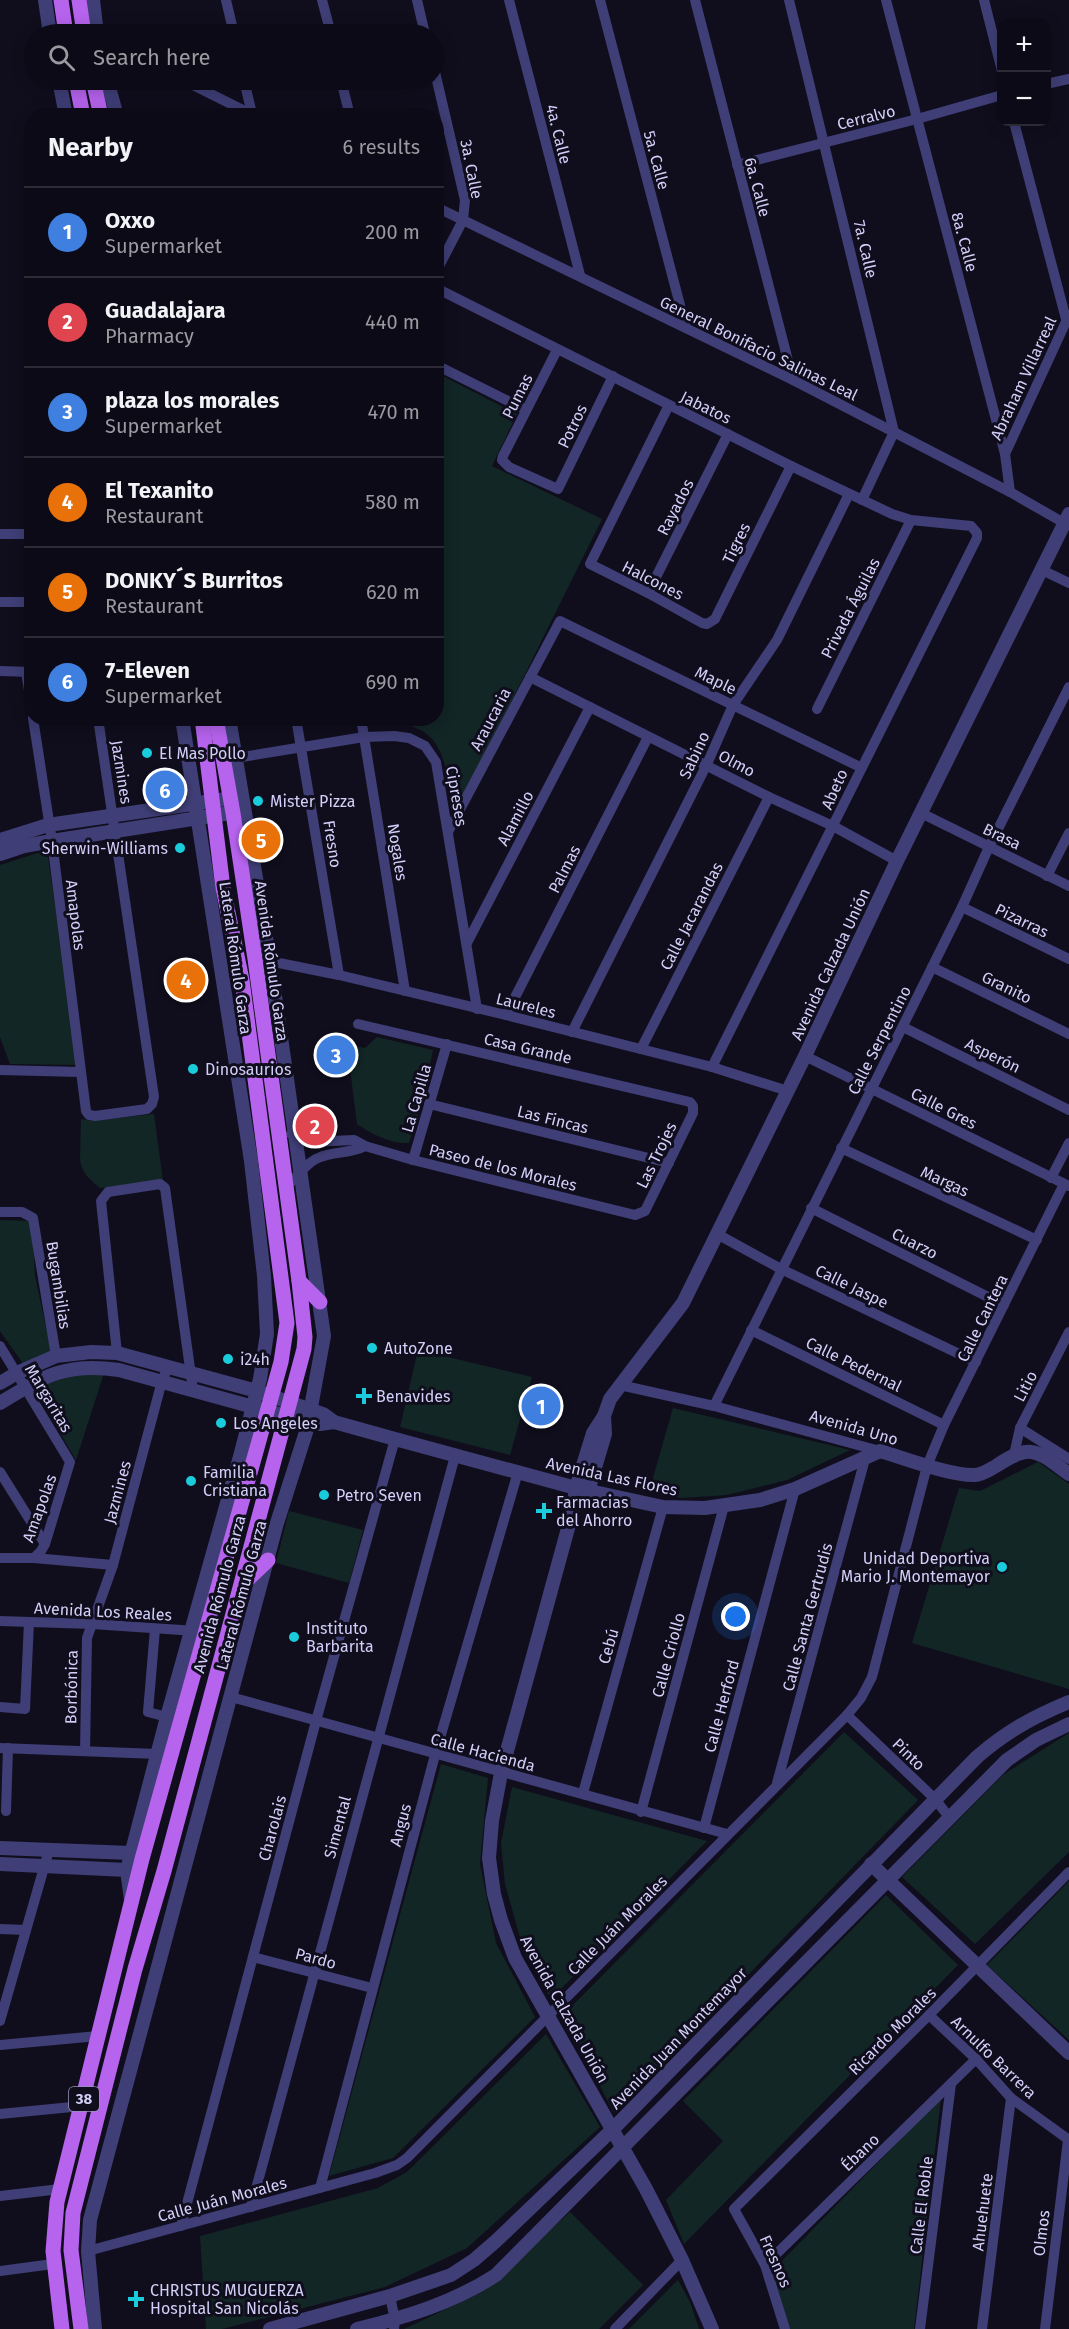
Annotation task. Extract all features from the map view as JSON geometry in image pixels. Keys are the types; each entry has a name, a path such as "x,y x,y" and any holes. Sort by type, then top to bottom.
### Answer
{"main road":[{"path":"61,0 65,24"},
{"path":"79,0 86,24"},
{"path":"78,90 82,108"},
{"path":"95,90 99,108"},
{"name":"Avenida Rómulo Garza","path":"81,2329 70,2250 73,2213 135,1970 242,1585 287,1323 242,980 205,810 202,726"},
{"name":"Avenida Rómulo Garza","path":"62,2329 53,2264 54,2227 60,2189 132,1903 137,1856 198,1632 273,1403 305,1337 276,1124 262,960 237,805 218,726"},
{"path":"251,1161 263,1145"},
{"path":"253,1178 269,1192"},
{"path":"299,1281 320,1302"},
{"path":"242,1585 268,1560"},
{"path":"135,1970 151,1882 150,1870 137,1856 154,1850 164,1838 181,1786 190,1767"},
{"path":"57,2296 67,2313 69,2329"}],"street":[{"path":"45,0 49,24"},
{"path":"90,24 93,0"},
{"path":"226,0 232,24"},
{"path":"322,0 328,24"},
{"path":"417,0 423,24"},
{"name":"4a. Calle","path":"509,0 580,275"},
{"name":"5a. Calle","path":"600,0 686,328"},
{"name":"6a. Calle","path":"695,0 793,380"},
{"name":"7a. Calle","path":"789,0 894,432"},
{"name":"8a. Calle","path":"886,0 1005,454 1010,492"},
{"path":"984,0 997,51"},
{"path":"1051,83 1069,79"},
{"path":"61,90 64,108"},
{"path":"110,90 115,108"},
{"path":"203,90 239,108"},
{"path":"247,90 251,108"},
{"path":"344,90 348,108"},
{"name":"3a. Calle","path":"439,90 444,108"},
{"name":"Cerralvo","path":"737,165 997,96"},
{"name":"3a. Calle","path":"444,110 465,206 463,220 444,257"},
{"path":"1015,126 1068,317"},
{"name":"General Bonifacio Salinas Leal","path":"444,211 793,380 1067,519"},
{"name":"Jabatos","path":"444,292 791,466 892,514 911,520 971,526"},
{"name":"Abraham Villarreal","path":"1005,454 1068,317"},
{"name":"Pumas","path":"503,456 557,350"},
{"path":"444,369 526,410"},
{"name":"Potros","path":"503,456 502,460 509,467 558,489 614,376"},
{"name":"Halcones","path":"669,405 590,564 702,623"},
{"path":"862,500 894,432"},
{"name":"Rayados","path":"648,593 728,434"},
{"name":"Tigres","path":"702,623 707,624 715,619 791,466"},
{"name":"Sabino","path":"572,1032 707,765 733,705 777,640 849,494"},
{"name":"Avenida Calzada Unión","path":"712,2329 682,2260 623,2148 515,1958 494,1894 489,1858 495,1796 573,1510 582,1489 593,1433 604,1416 610,1399 680,1308 805,1056 897,861 1067,519"},
{"name":"Privada Águilas","path":"817,709 911,520"},
{"name":"Abeto","path":"712,1067 976,538 976,528 971,526"},
{"path":"0,534 24,534"},
{"path":"1042,570 1069,584"},
{"path":"0,602 24,602"},
{"name":"Maple","path":"560,621 860,767"},
{"name":"Araucaria","path":"448,832 560,621"},
{"path":"0,671 24,672"},
{"name":"Olmo","path":"530,677 769,797 833,826 897,861"},
{"name":"Calle Serpentino","path":"714,1406 1069,687"},
{"name":"Alamillo","path":"466,944 590,706"},
{"name":"Amapolas","path":"34,726 52,841 80,1072 86,1111 89,1115"},
{"name":"Jazmines","path":"89,1115 147,1109 154,1097 99,726"},
{"name":"Lateral Rómulo Garza","path":"184,726 205,810 253,1178 264,1276 267,1323 265,1352 273,1403"},
{"path":"0,854 24,846 237,805 236,758 230,726"},
{"name":"Fresno","path":"298,726 339,975"},
{"name":"Nogales","path":"362,726 405,991"},
{"name":"Cipreses","path":"236,758 364,737 400,736 419,741 425,746 436,762 477,1009"},
{"name":"Palmas","path":"506,1015 648,737"},
{"name":"Calle Jacarandas","path":"641,1049 769,797"},
{"path":"0,840 48,825 114,815 205,810"},
{"name":"Brasa","path":"921,813 1069,886"},
{"path":"1047,876 1069,833"},
{"name":"Pizarras","path":"962,907 1069,959"},
{"name":"Lateral Rómulo Garza","path":"95,2329 88,2232 268,1560 310,1416 324,1335 296,1138 262,960"},
{"name":"Laureles","path":"262,960 339,975 506,1015 712,1067 788,1090"},
{"name":"Granito","path":"932,967 1069,1034"},
{"name":"Casa Grande","path":"358,1024 690,1102"},
{"name":"Asperón","path":"903,1027 1069,1110"},
{"name":"La Capilla","path":"413,1160 447,1044"},
{"name":"Calle Gres","path":"805,1056 1067,1185"},
{"path":"0,1070 80,1072"},
{"name":"Las Trojes","path":"635,1215 645,1211 669,1163 693,1113 693,1106 690,1102"},
{"name":"Las Fincas","path":"429,1104 669,1163"},
{"name":"Paseo de los Morales","path":"276,1124 296,1138 311,1142 354,1140 365,1146 413,1160 635,1215"},
{"path":"1052,1178 1069,1143"},
{"path":"286,1187 306,1166 321,1156 351,1152 365,1146"},
{"name":"Margas","path":"841,1148 1037,1240"},
{"path":"117,1353 101,1201 108,1192 163,1185 193,1390"},
{"name":"Calle Cantera","path":"927,1466 944,1425 1067,1185"},
{"name":"Cuarzo","path":"811,1208 1004,1305"},
{"name":"Bugambilias","path":"0,1212 22,1212 33,1218 56,1356"},
{"name":"Calle Jaspe","path":"717,1234 781,1269 976,1362"},
{"name":"Calle Pedernal","path":"751,1330 944,1425"},
{"name":"Litio","path":"1014,1455 1020,1428 1069,1332"},
{"name":"Margaritas","path":"0,1346 69,1458 69,1466"},
{"name":"Avenida Las Flores","path":"0,1383 56,1356 91,1352 117,1353 190,1374 273,1403 310,1416 320,1424 334,1422 582,1489 663,1507 705,1508 746,1503 795,1488 880,1451"},
{"name":"Avenida Las Flores","path":"0,1403 56,1373 82,1366 119,1370 193,1390 273,1403"},
{"name":"Jazmines","path":"92,1624 113,1565 162,1381 168,1367"},
{"name":"Avenida Uno","path":"620,1385 714,1406 927,1466 978,1475 1014,1455 1031,1451 1038,1452 1069,1474"},
{"path":"1020,1428 1069,1459"},
{"name":"Charolais","path":"181,2226 316,1721 395,1439"},
{"name":"Simental","path":"251,2207 455,1456"},
{"name":"Calle Santa Gertrudis","path":"777,1784 865,1459"},
{"name":"Amapolas","path":"34,1558 45,1544 69,1466"},
{"name":"Calle Juán Morales","path":"88,2251 388,2169 407,2158 847,1715 861,1698 872,1677 927,1466"},
{"path":"0,1472 45,1544"},
{"name":"Angus","path":"320,2188 435,1755 518,1472"},
{"name":"Calle Herford","path":"704,1828 795,1488"},
{"name":"Calle Criollo","path":"641,1812 724,1506"},
{"name":"Cebú","path":"583,1793 663,1507"},
{"path":"0,1558 34,1558 113,1565"},
{"name":"Avenida Los Reales","path":"0,1621 92,1624 198,1632"},
{"path":"0,1707 26,1708 29,1622"},
{"name":"Borbónica","path":"85,1751 87,1638 92,1624"},
{"path":"155,1629 148,1712 167,1717"},
{"path":"132,1903 127,1870 137,1856 157,1754 167,1717 198,1632"},
{"name":"Calle Hacienda","path":"231,1697 727,1834"},
{"name":"Avenida Juan Montemayor","path":"270,2329 390,2296 451,2275 474,2260 612,2130 977,1757 1009,1731 1069,1702"},
{"name":"Pinto","path":"847,1715 935,1799 949,1817"},
{"path":"357,2329 394,2324 473,2290 496,2275 1007,1760 1036,1740 1069,1724"},
{"path":"6,1811 4,1748 157,1754"},
{"path":"0,1848 137,1856"},
{"path":"0,2021 6,1982 26,1930 48,1850"},
{"path":"0,1864 127,1870"},
{"path":"871,1864 1069,2053"},
{"name":"Ricardo Morales","path":"734,2209 1069,1872"},
{"path":"0,1929 26,1930"},
{"name":"Pardo","path":"253,1957 372,1988"},
{"name":"Arnulfo Barrera","path":"929,2015 976,2059 1011,2098 1068,2140"},
{"path":"0,2045 98,2036"},
{"name":"Ébano","path":"765,2265 976,2059"},
{"name":"Calle El Roble","path":"920,2329 951,2084"},
{"name":"Ahuehuete","path":"982,2329 1011,2098"},
{"path":"0,2114 82,2106"},
{"name":"Olmos","path":"1045,2329 1068,2140"},
{"path":"0,2196 60,2189"},
{"name":"Fresnos","path":"734,2209 765,2265 776,2294 785,2329"},
{"path":"615,2329 682,2260"},
{"path":"0,2271 53,2264"},
{"path":"390,2296 394,2324"}],"green space":[{"path":"444,377 517,414 492,466 602,519 458,809 453,813 444,761 432,739 423,731 410,726 444,726"},
{"path":"47,850 78,1065 10,1064 0,1037 0,865"},
{"path":"377,1037 433,1050 422,1101 409,1143 382,1138 357,1124 347,1044 365,1048"},
{"path":"154,1114 163,1181 100,1188 87,1176 81,1165 81,1119 91,1121"},
{"path":"0,1220 32,1221 35,1276 51,1351 24,1365 0,1331"},
{"path":"418,1350 532,1377 510,1455 400,1427"},
{"path":"104,1373 76,1460 35,1391 65,1375"},
{"path":"673,1408 850,1450 787,1480 727,1495 681,1498 649,1492"},
{"name":"Unidad Deportiva Mario J. Montemayor","path":"1038,1462 1069,1484 1069,1689 912,1643 959,1488 980,1491"},
{"path":"289,1511 363,1530 349,1583 276,1563"},
{"path":"844,1732 918,1800 614,2113 563,2015"},
{"path":"1069,1733 1069,1852 975,1944 902,1877 1004,1774"},
{"path":"441,1764 488,1778 480,1864 496,1943 535,2017 393,2158 329,2176"},
{"path":"512,1787 707,1841 551,1999 524,1952 505,1884 501,1843"},
{"path":"1069,1881 1069,2040 987,1965"},
{"path":"886,1895 958,1965 684,2244 666,2200 723,2141 683,2101"},
{"path":"546,2034 600,2127 467,2248 385,2287 222,2329 206,2329 200,2236 378,2188 407,2172"},
{"path":"941,2098 914,2329 788,2329 772,2271"},
{"path":"570,2212 643,2285 599,2329 404,2329 478,2294"},
{"path":"678,2280 690,2302 699,2329 629,2329"}],"place":[{"name":"El Mas Pollo","path":"147,753"},
{"name":"7-Eleven","path":"165,790"},
{"name":"Mister Pizza","path":"258,801"},
{"name":"DONKY´S Burritos","path":"261,840"},
{"name":"Sherwin-Williams","path":"180,848"},
{"name":"El Texanito","path":"186,980"},
{"name":"plaza los morales","path":"336,1055"},
{"name":"Dinosaurios","path":"193,1069"},
{"name":"Guadalajara","path":"315,1126"},
{"name":"AutoZone","path":"372,1348"},
{"name":"i24h","path":"228,1359"},
{"name":"Benavides","path":"364,1396"},
{"name":"Oxxo","path":"541,1406"},
{"name":"Los Angeles","path":"221,1423"},
{"name":"Familia Cristiana","path":"191,1481"},
{"name":"Petro Seven","path":"324,1495"},
{"name":"Farmacias del Ahorro","path":"544,1511"},
{"name":"Unidad Deportiva Mario J. Montemayor","path":"1002,1567"},
{"name":"Instituto Barbarita","path":"294,1637"},
{"name":"CHRISTUS MUGUERZA Hospital San Nicolás","path":"136,2299"}]}
